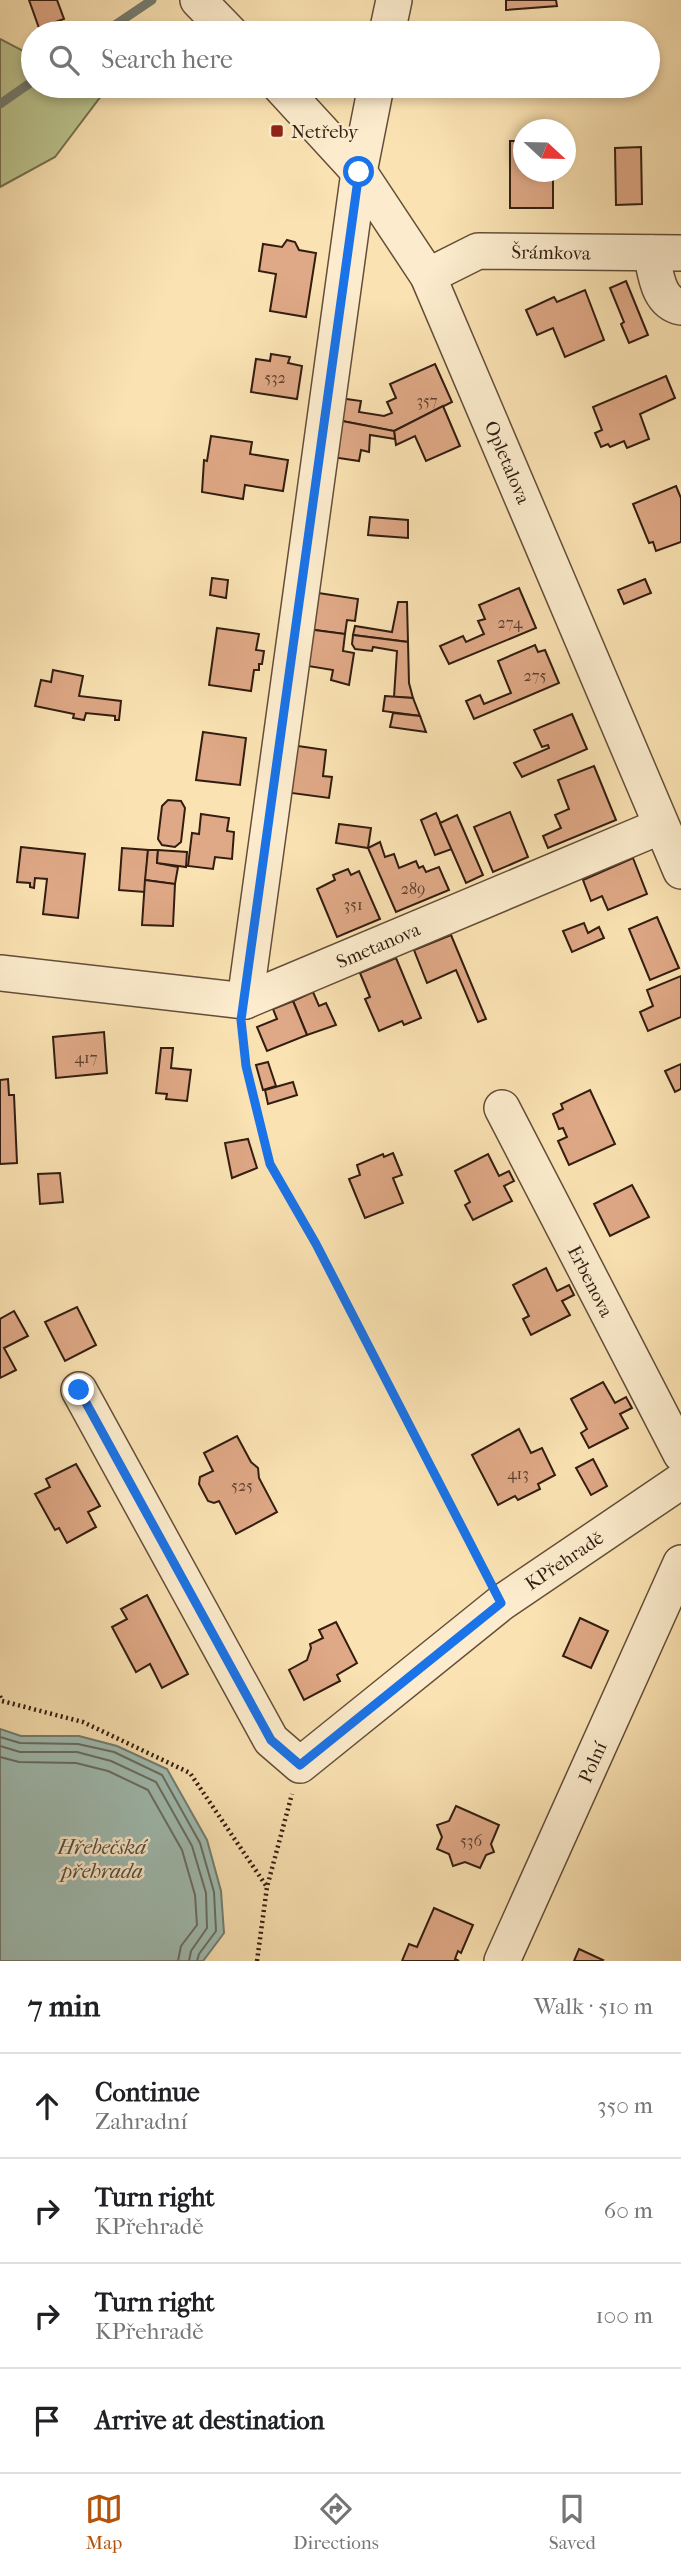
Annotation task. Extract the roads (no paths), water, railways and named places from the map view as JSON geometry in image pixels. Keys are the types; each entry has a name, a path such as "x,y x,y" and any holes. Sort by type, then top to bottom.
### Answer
{"street":[{"path":"198,0 218,21"},
{"path":"390,21 394,0"},
{"name":"Opletalova","path":"291,98 359,172 428,276 681,871"},
{"path":"245,1001 359,172 374,98"},
{"name":"Šrámkova","path":"428,276 478,251 666,253"},
{"path":"666,253 660,289 668,302 681,307"},
{"name":"Smetanova","path":"0,972 245,1001 661,826"},
{"name":"Erbenova","path":"502,1108 681,1454"},
{"name":"KPřehradě","path":"79,1390 271,1740 300,1765 501,1603 681,1480"},
{"name":"Polní","path":"502,1961 681,1563"}],"water":[{"name":"Hřebečská přehrada","path":"0,1729 21,1736 79,1736 117,1746 167,1769 207,1840 221,1891 224,1933 203,1961 0,1961"}],"waterway":[{"path":"121,21 152,0"},
{"path":"0,104 21,89"}],"place":[{"name":"Netřeby","path":"277,131"}]}
